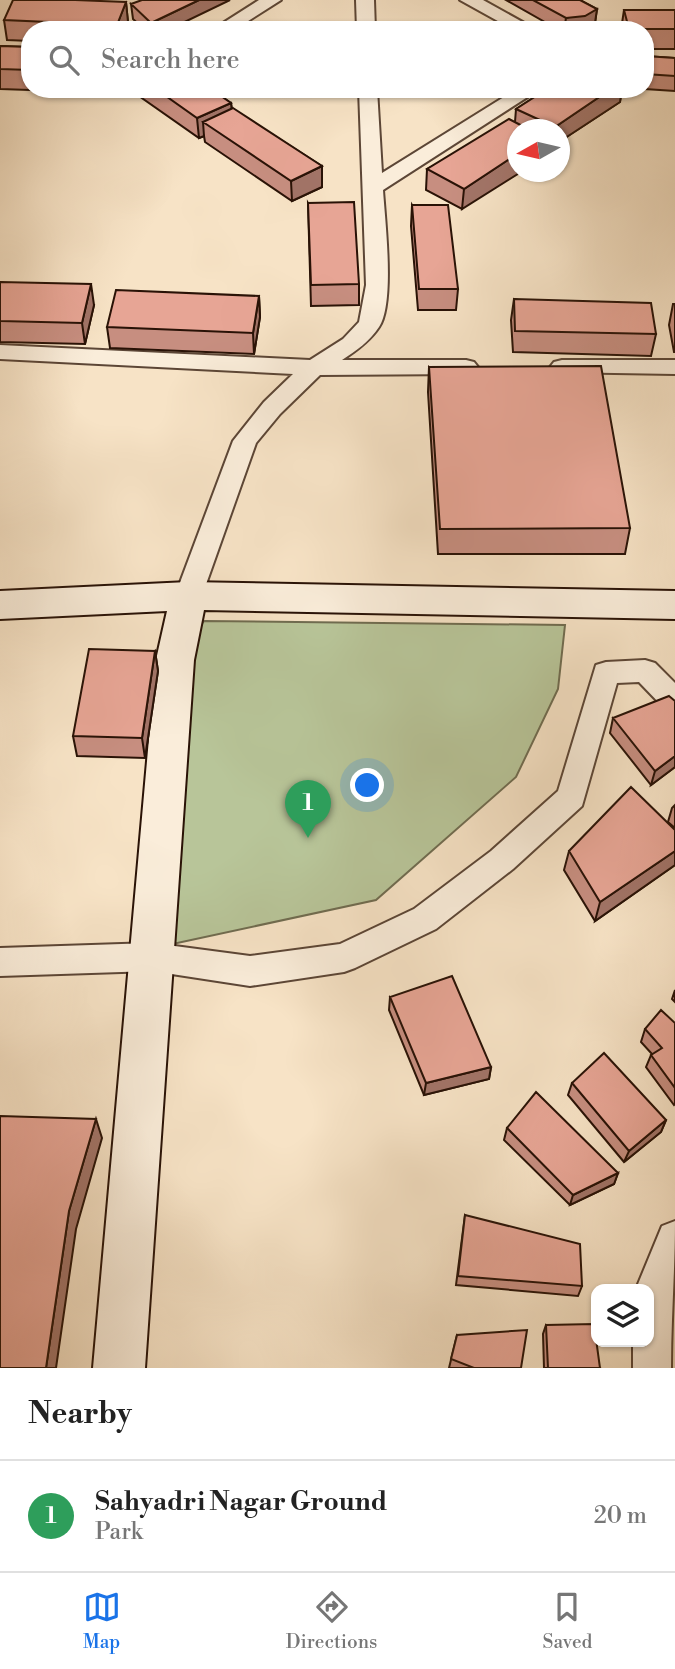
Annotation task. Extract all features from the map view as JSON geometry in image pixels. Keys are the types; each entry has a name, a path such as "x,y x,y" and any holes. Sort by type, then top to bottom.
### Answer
{"street":[{"path":"236,21 272,0"},
{"path":"366,0 366,21"},
{"path":"469,0 510,21"},
{"path":"119,1368 175,660 188,596 245,441 272,408 314,368 351,344 370,324 377,285 368,98"},
{"path":"372,188 517,98"},
{"path":"0,352 314,368 495,367"},
{"path":"536,367 675,367"},
{"path":"0,605 188,596 675,604"},
{"path":"0,961 152,957 250,971 344,958 425,919 502,860 571,797 606,673 645,671 675,701"},
{"path":"652,1368 652,1297 675,1239"}],"green space":[{"path":"204,621 565,625 558,689 516,777 376,900 168,945 175,660"}],"building":[{"path":"13,0 126,2 119,21 4,20"},
{"path":"142,0 199,0 155,21 149,21 131,4"},
{"path":"533,0 580,0 597,9 585,16 566,18"},
{"path":"624,10 675,10 675,29 654,29 654,21 627,21"},
{"path":"0,46 21,47 21,70 0,69"},
{"path":"654,57 675,58 675,76 654,75"},
{"path":"169,98 224,98 231,103 197,118"},
{"path":"533,98 598,98 567,119 538,119 516,109"},
{"path":"233,108 322,166 291,181 203,122"},
{"path":"507,120 507,161 464,189 427,169"},
{"path":"354,202 359,284 311,285 308,203"},
{"path":"412,205 448,205 458,289 419,289"},
{"path":"0,282 91,284 82,323 0,321"},
{"path":"116,290 259,296 253,333 107,327"},
{"path":"514,299 651,303 656,334 515,331"},
{"path":"601,366 630,528 440,529 429,367"},
{"path":"89,649 155,651 142,738 73,736"},
{"path":"669,696 675,701 675,756 655,771 613,718"},
{"path":"631,787 675,830 675,851 600,902 569,851"},
{"path":"452,976 491,1067 426,1083 390,997"},
{"path":"661,1010 675,1023 675,1088 651,1055 662,1048 645,1029"},
{"path":"604,1053 666,1120 629,1151 572,1083"},
{"path":"536,1092 618,1173 573,1195 507,1128"},
{"path":"0,1116 96,1119 69,1211 46,1368 0,1368"},
{"path":"465,1215 580,1244 582,1286 458,1276"},
{"path":"591,1324 591,1347 597,1347 600,1368 548,1368 546,1325"},
{"path":"527,1330 521,1368 474,1368 451,1359 457,1335"}],"place":[{"name":"Sahyadri Nagar Ground","path":"308,838"}]}
